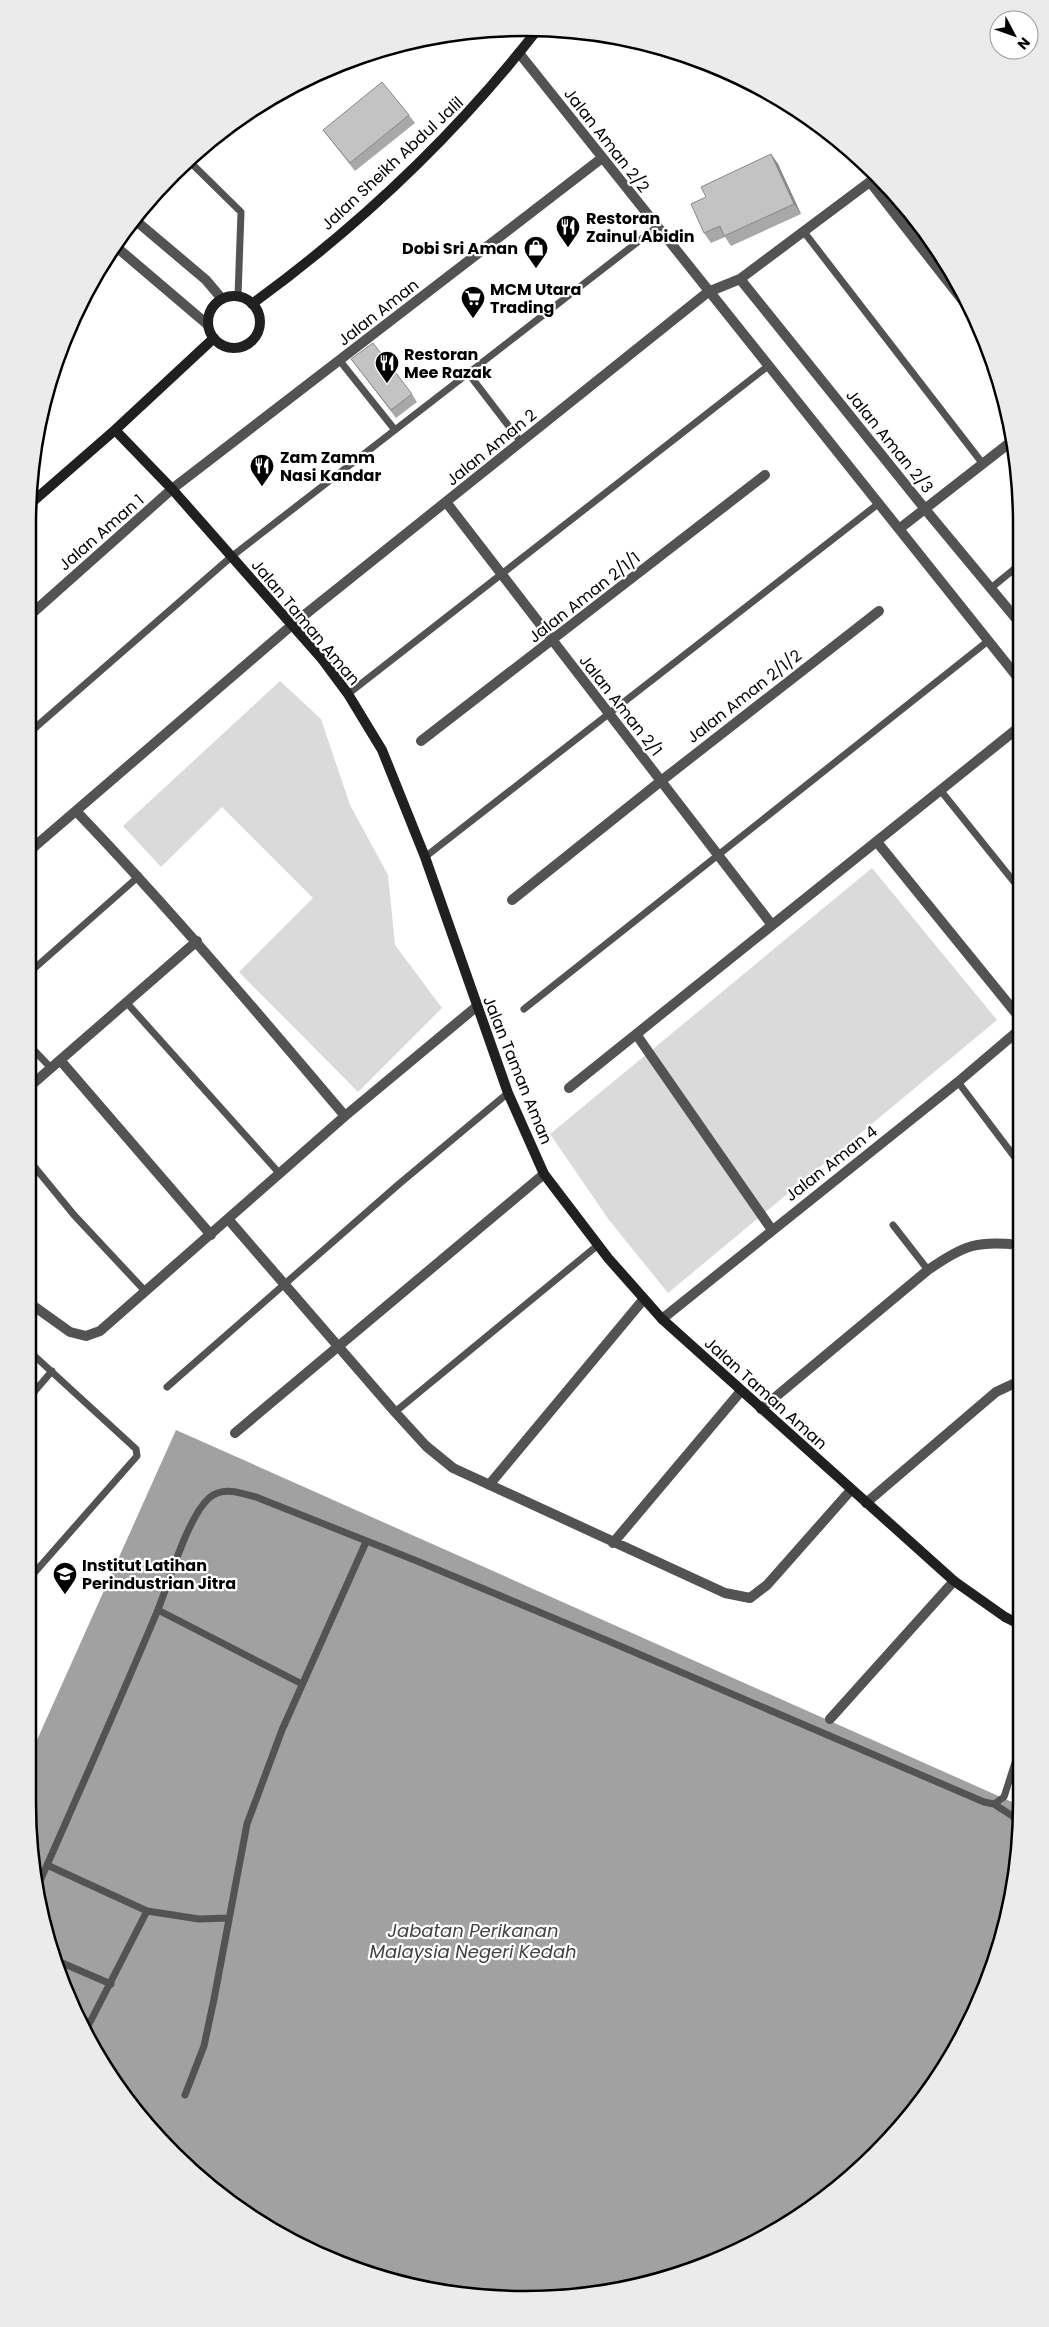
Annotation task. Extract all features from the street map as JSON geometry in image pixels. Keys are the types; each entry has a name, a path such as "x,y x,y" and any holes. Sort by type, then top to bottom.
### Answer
{"street":[{"name":"Jalan Sheikh Abdul Jalil","path":"252,304 298,270 398,182 482,97 532,36"},
{"name":"Jalan Aman 2/2","path":"519,53 656,228 1013,672"},
{"name":"Jalan Aman","path":"172,489 602,158"},
{"name":"Jalan Aman 2","path":"36,845 292,625 708,292 740,279 871,180"},
{"path":"876,185 922,250 949,283"},
{"path":"139,224 206,280 222,299"},
{"path":"121,251 208,325 214,338 220,344 236,348 251,341 259,327 260,318 252,304 238,296 222,299 211,310 208,325"},
{"name":"Jalan Aman 2/3","path":"740,279 925,509 1013,615"},
{"path":"37,498 115,430 214,338"},
{"name":"Jalan Taman Aman","path":"115,430 172,489 292,625 348,694 382,750 424,857 508,1093 544,1174 598,1245 643,1300 662,1319 954,1581 1013,1621"},
{"path":"898,529 1006,446"},
{"name":"Jalan Aman 2/1/1","path":"421,742 765,475"},
{"name":"Jalan Aman 1","path":"36,609 172,489"},
{"name":"Jalan Aman 2/1","path":"446,502 772,925"},
{"name":"Jalan Aman 2/1/2","path":"512,900 660,780 879,611"},
{"path":"569,1088 941,790 1013,736"},
{"path":"76,811 139,876 345,1116"},
{"path":"877,842 1013,1010"},
{"path":"36,1081 196,941"},
{"path":"36,1308 70,1332 86,1336 100,1331 345,1116 476,1007"},
{"path":"636,1034 772,1230"},
{"name":"Jalan Aman 4","path":"662,1319 958,1082 1013,1035"},
{"path":"60,1060 211,1235"},
{"path":"235,1434 544,1174"},
{"path":"228,1220 395,1412 426,1446 453,1468 613,1543 725,1592 750,1598 767,1585 851,1490"},
{"path":"761,1409 928,1270 948,1256 972,1244 993,1242 1013,1244"},
{"path":"489,1485 643,1300"},
{"path":"866,1503 996,1392 1013,1384"},
{"path":"613,1543 742,1391"},
{"path":"830,1720 954,1581"}],"lane":[{"path":"194,166 241,212 238,296"},
{"path":"36,727 231,556 656,228"},
{"path":"804,232 983,464"},
{"path":"922,250 926,247"},
{"path":"340,361 396,430"},
{"path":"348,694 768,366"},
{"path":"468,373 521,442"},
{"path":"424,857 878,504"},
{"path":"991,588 1013,570"},
{"path":"524,1008 988,641"},
{"path":"941,790 1013,880"},
{"path":"36,967 139,876"},
{"path":"126,1002 280,1174"},
{"path":"36,1052 51,1068"},
{"path":"958,1082 1013,1154"},
{"path":"167,1387 284,1284 508,1093"},
{"path":"36,1170 74,1215 146,1292"},
{"path":"893,1225 928,1270"},
{"path":"395,1412 598,1245"},
{"path":"36,1357 136,1449 136,1456 36,1571"},
{"path":"36,1390 52,1371"},
{"path":"42,1876 158,1610 190,1528 209,1498 222,1491 256,1497 604,1639 984,1802 994,1804 1013,1816"},
{"path":"185,2095 204,2046 247,1824 282,1730 366,1542"},
{"path":"158,1610 302,1684"},
{"path":"994,1804 1004,1797 1013,1769"},
{"path":"47,1865 147,1911 199,1920 229,1918"},
{"path":"90,2023 147,1911"},
{"path":"64,1964 111,1984"}],"shaded area":[{"path":"280,681 321,719 350,805 388,875 395,945 442,1008 358,1092 239,972 313,898 222,807 161,867 123,826"},
{"path":"872,868 997,1020 668,1293 609,1220 550,1134"}],"water":[{"name":"Jabatan Perikanan Malaysia Negeri Kedah","path":"176,1430 1013,1802 1009,1866 996,1929 987,1959 976,1989 947,2047 912,2100 892,2124 870,2148 822,2190 769,2225 740,2240 711,2254 651,2274 588,2287 556,2290 524,2291 461,2287 398,2274 368,2265 338,2254 280,2225 227,2190 203,2170 179,2148 137,2100 102,2047 87,2018 73,1989 53,1929 40,1866 37,1834 36,1742"}],"building":[{"path":"382,82 409,115 350,163 323,130"},
{"path":"771,154 794,204 724,236 720,226 704,233 691,204 706,197 701,187"},
{"name":"Restoran Mee Razak","path":"373,343 412,394 391,410 351,359"}],"place":[{"name":"Restoran Zainul Abidin","path":"568,248"},
{"name":"Dobi Sri Aman","path":"536,269"},
{"name":"MCM Utara Trading","path":"473,319"},
{"name":"Restoran Mee Razak","path":"387,384"},
{"name":"Zam Zamm Nasi Kandar","path":"262,487"},
{"name":"Institut Latihan Perindustrian Jitra","path":"65,1595"}]}
